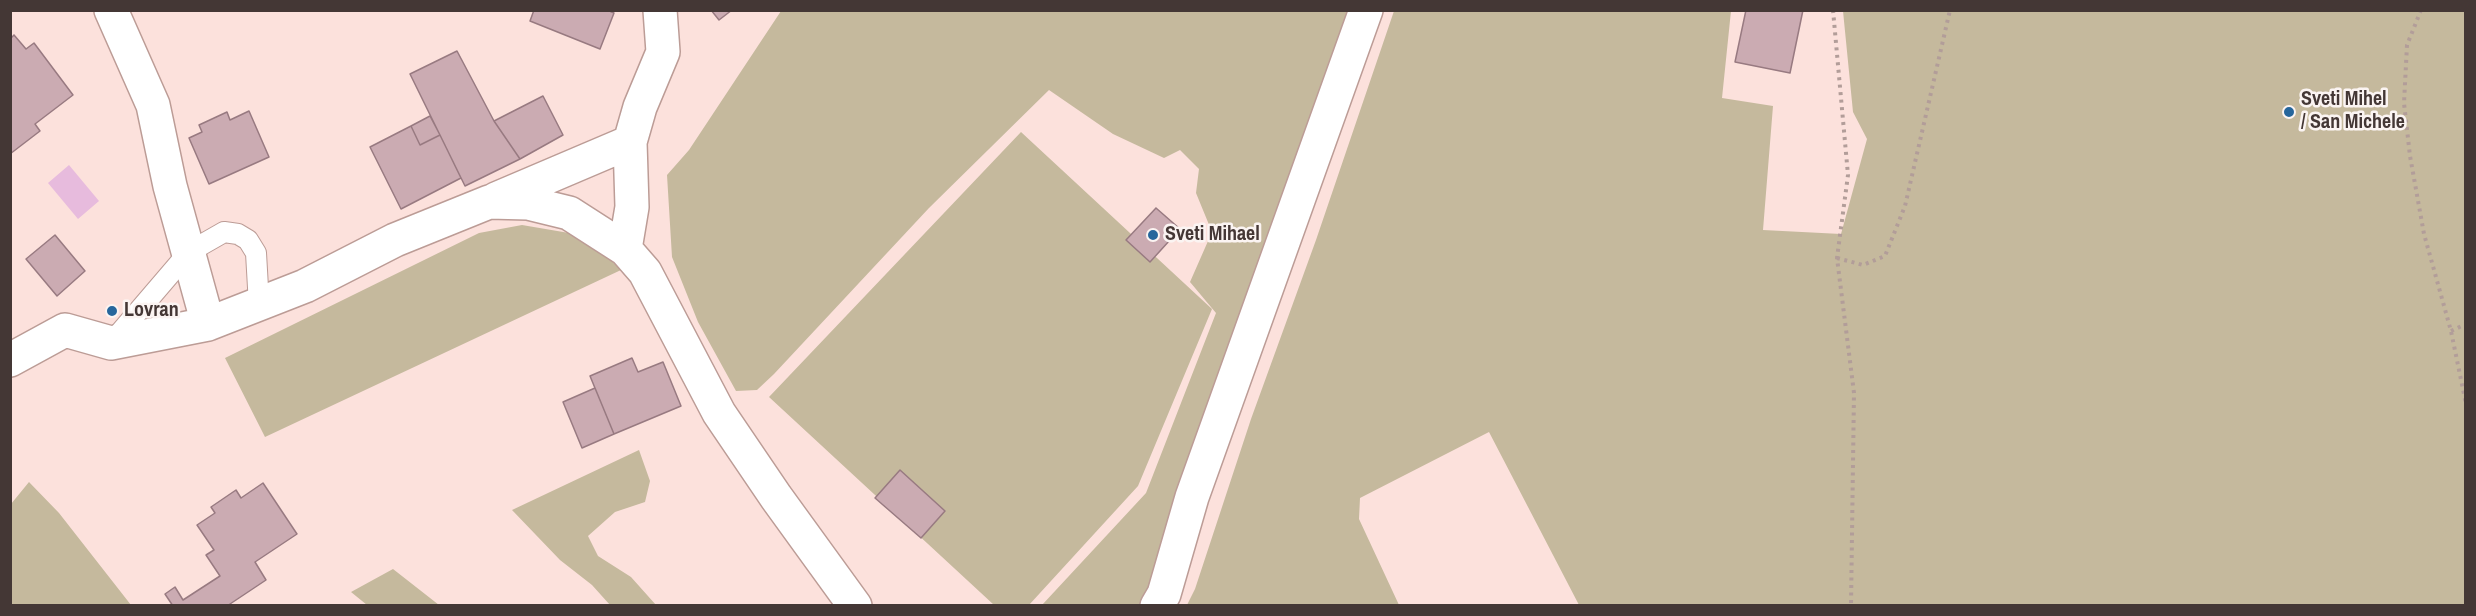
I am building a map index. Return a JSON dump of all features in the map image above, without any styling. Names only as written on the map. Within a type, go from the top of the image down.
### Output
[{"type":"street","points":[[111,10],[153,105],[170,186],[208,324]]},
{"type":"street","points":[[625,249],[632,207],[630,142],[640,107],[663,52],[660,10]]},
{"type":"street","points":[[1157,606],[1164,594],[1200,475],[1366,10]]},
{"type":"street","points":[[10,360],[65,330],[111,343],[208,324],[305,286],[395,240],[630,142]]},
{"type":"street","points":[[489,202],[528,203],[569,213],[625,249],[645,272],[719,413],[855,606]]},
{"type":"lane","points":[[111,343],[189,252],[224,232],[238,234],[248,240],[256,253],[259,305]]},
{"type":"path","points":[[1833,10],[1848,175],[1838,258],[1854,393],[1851,606]]},
{"type":"path","points":[[1838,258],[1863,266],[1885,256],[1905,206],[1950,10]]},
{"type":"path","points":[[2421,10],[2407,45],[2404,103],[2410,156],[2424,234],[2451,331],[2466,404]]},
{"type":"path","points":[[2451,331],[2466,324]]},
{"type":"shaded area","points":[[781,11],[1357,11],[1146,605],[1042,605],[1146,493],[1216,313],[1190,282],[1212,232],[1196,193],[1199,169],[1180,150],[1164,158],[1113,134],[1049,90],[929,208],[774,374],[757,390],[736,391],[698,322],[672,257],[667,175],[689,150]]},
{"type":"shaded area","points":[[1394,11],[1731,11],[1722,98],[1773,106],[1763,230],[1841,234],[1867,139],[1853,112],[1843,11],[2465,11],[2465,605],[1579,605],[1489,432],[1360,498],[1359,519],[1399,605],[1187,605],[1195,589],[1251,419],[1316,240]]},
{"type":"shaded area","points":[[1021,132],[1212,309],[1138,486],[1029,605],[994,605],[769,397]]},
{"type":"shaded area","points":[[69,165],[99,201],[78,219],[48,183]]},
{"type":"shaded area","points":[[522,225],[569,233],[598,248],[621,270],[265,437],[225,358],[479,233]]},
{"type":"shaded area","points":[[639,450],[650,481],[645,502],[615,512],[588,536],[598,556],[631,577],[656,605],[610,605],[592,585],[560,560],[512,510]]},
{"type":"shaded area","points":[[29,482],[59,513],[131,605],[11,605],[11,504]]},
{"type":"shaded area","points":[[393,569],[439,605],[367,605],[351,592]]},
{"type":"building","points":[[534,10],[607,10],[614,13],[600,49],[530,21]]},
{"type":"building","points":[[711,10],[732,10],[719,20]]},
{"type":"building","points":[[1746,10],[1803,10],[1790,73],[1735,62]]},
{"type":"building","points":[[14,35],[26,49],[34,43],[73,95],[35,124],[40,131],[10,154],[10,39]]},
{"type":"building","points":[[457,51],[494,121],[520,159],[465,186],[410,74]]},
{"type":"building","points":[[543,96],[563,135],[520,159],[494,121]]},
{"type":"building","points":[[249,111],[269,157],[209,184],[189,138],[202,132],[199,125],[227,112],[230,120]]},
{"type":"building","points":[[430,116],[440,135],[420,145],[411,126]]},
{"type":"building","points":[[411,126],[420,145],[440,135],[461,178],[401,209],[370,147]]},
{"type":"building","name":"Sveti Mihael","points":[[1156,208],[1180,229],[1150,262],[1126,240]]},
{"type":"building","points":[[55,235],[85,271],[57,296],[26,259]]},
{"type":"building","points":[[632,358],[638,372],[663,362],[681,406],[614,434],[590,376]]},
{"type":"building","points":[[595,388],[614,434],[582,448],[563,402]]},
{"type":"building","points":[[900,470],[945,511],[921,538],[875,498]]},
{"type":"building","points":[[263,483],[297,534],[255,562],[266,580],[227,606],[173,606],[165,594],[175,587],[183,600],[220,576],[206,555],[214,550],[197,525],[215,513],[211,507],[236,490],[241,498]]},
{"type":"place","name":"Sveti Mihel / San Michele","points":[[2289,112]]},
{"type":"place","name":"Sveti Mihael","points":[[1153,235]]},
{"type":"place","name":"Lovran","points":[[112,311]]}]
